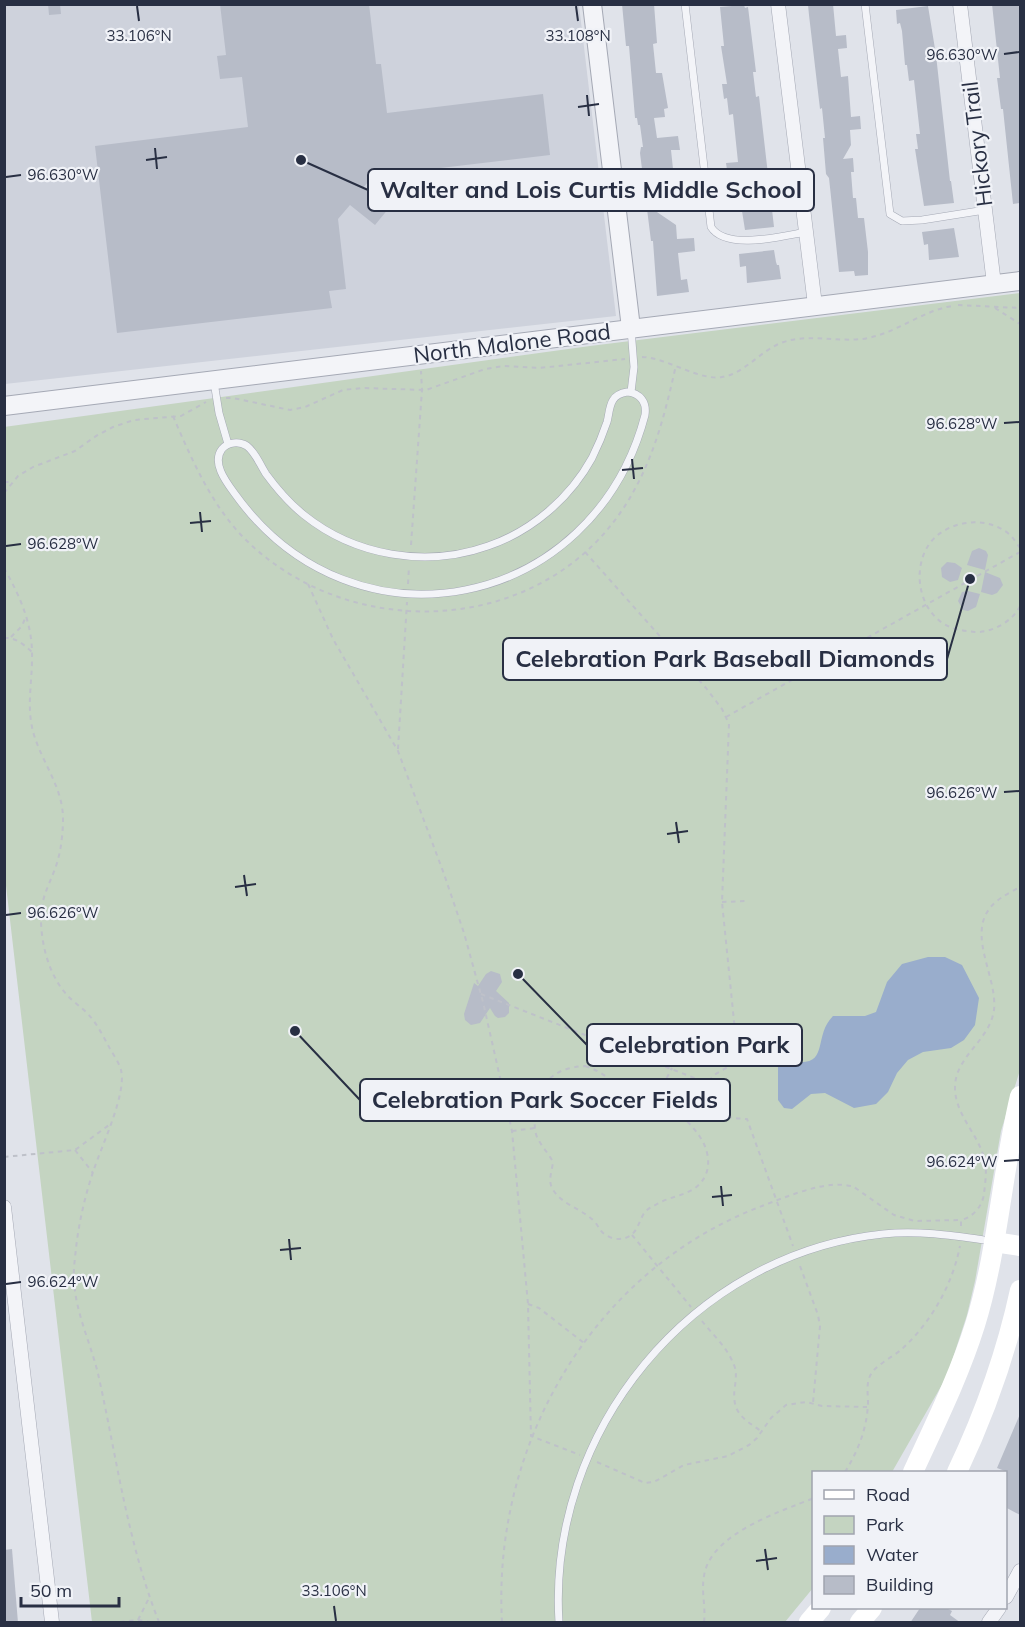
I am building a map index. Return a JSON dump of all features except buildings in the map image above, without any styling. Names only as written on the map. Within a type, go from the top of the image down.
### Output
[{"type":"main road","points":[[914,1471],[945,1404],[972,1334],[994,1242],[1020,1096]]},
{"type":"main road","points":[[994,1242],[1020,1246]]},
{"type":"main road","points":[[958,1471],[982,1420],[1011,1335],[1020,1290]]},
{"type":"main road","points":[[809,1623],[820,1609]]},
{"type":"main road","points":[[860,1623],[871,1609]]},
{"type":"street","points":[[592,4],[631,328]]},
{"type":"street","points":[[778,4],[815,305]]},
{"type":"street","name":"Hickory Trail","points":[[960,4],[994,284]]},
{"type":"street","name":"North Malone Road","points":[[4,406],[1020,281]]},
{"type":"street","points":[[4,1208],[52,1623]]},
{"type":"street","points":[[1007,1594],[1020,1571]]},
{"type":"street","points":[[989,1623],[998,1609]]},
{"type":"lane","points":[[685,4],[711,227],[722,237],[735,240],[754,240],[807,232]]},
{"type":"lane","points":[[865,4],[890,214],[902,221],[985,210]]},
{"type":"lane","points":[[631,328],[633,358],[631,392]]},
{"type":"lane","points":[[214,380],[228,444]]},
{"type":"lane","points":[[631,392],[638,394],[645,403],[646,409],[640,434],[615,489],[590,521],[561,548],[527,569],[490,584],[450,592],[407,594],[366,587],[326,572],[290,550],[258,523],[232,489],[218,459],[223,448],[228,444],[234,442],[246,445],[290,502],[312,521],[337,536],[374,551],[393,555],[422,557],[451,555],[506,539],[523,530],[554,506],[568,492],[590,460],[613,401],[621,393],[631,392]]},
{"type":"lane","points":[[559,1623],[558,1585],[564,1534],[574,1492],[586,1458],[609,1413],[628,1384],[655,1350],[695,1312],[735,1284],[758,1272],[797,1255],[831,1244],[881,1234],[899,1233],[962,1237],[994,1242]]},
{"type":"path","points":[[4,493],[18,476],[33,466],[75,451],[113,426],[134,420],[181,416],[202,403],[217,399],[233,398],[290,410],[305,407],[343,390],[362,388],[426,390],[485,369],[503,366],[539,368],[645,357],[707,376],[721,378],[736,373],[778,344],[794,339],[841,341],[865,339],[939,308],[957,306],[1020,308]]},
{"type":"path","points":[[992,307],[1020,324]]},
{"type":"path","points":[[172,416],[205,483],[228,519],[243,537],[264,556],[291,576],[319,591],[355,603],[385,610],[437,612],[470,608],[499,600],[554,576],[585,552],[616,518],[635,491],[661,428],[676,365]]},
{"type":"path","points":[[4,482],[13,482]]},
{"type":"path","points":[[726,717],[926,605],[1020,550],[1009,534],[989,524],[968,522],[947,528],[930,543],[921,562],[919,584],[926,605],[940,621],[959,631],[981,633],[1001,626],[1017,612],[1020,606]]},
{"type":"path","points":[[585,552],[706,688],[722,709],[729,724],[722,902],[738,1061],[714,1075],[708,1083],[705,1103],[719,1116],[747,1119],[797,1255],[820,1326],[813,1404]]},
{"type":"path","points":[[4,568],[23,603],[32,652],[29,713],[34,737],[59,794],[63,820],[57,862],[41,903],[44,949],[57,981],[98,1027],[122,1070],[121,1089],[83,1209],[76,1247],[74,1280],[97,1370],[123,1499],[149,1597],[159,1623]]},
{"type":"path","points":[[308,585],[333,639],[398,751],[444,874],[481,994],[512,1131],[528,1304],[531,1436],[645,1483],[654,1482],[692,1462],[728,1456],[749,1445],[771,1418],[786,1405],[806,1402],[822,1406],[867,1407]]},
{"type":"path","points":[[10,638],[22,626],[26,616]]},
{"type":"path","points":[[4,638],[20,641],[32,652]]},
{"type":"path","points":[[846,1471],[858,1452],[866,1425],[871,1373],[901,1351],[917,1334],[944,1295],[962,1237],[961,1220],[973,1215],[983,1198],[986,1163],[957,1104],[956,1074],[986,1032],[994,1010],[993,984],[984,957],[981,932],[987,913],[996,902],[1020,887]]},
{"type":"path","points":[[722,902],[747,901]]},
{"type":"path","points":[[481,994],[708,1083]]},
{"type":"path","points":[[585,1066],[598,1070],[629,1093],[654,1102],[689,1122],[700,1137],[709,1154],[706,1174],[696,1187],[686,1194],[663,1200],[650,1208],[642,1215],[639,1226],[632,1235],[621,1239],[610,1238],[600,1232],[595,1222],[559,1197],[552,1188],[550,1180],[553,1162],[537,1137],[535,1128],[542,1086],[551,1076],[569,1067],[585,1066]]},
{"type":"path","points":[[654,1102],[672,1068]]},
{"type":"path","points":[[4,1157],[75,1150],[111,1123]]},
{"type":"path","points":[[512,1131],[535,1128]]},
{"type":"path","points":[[75,1150],[93,1173]]},
{"type":"path","points":[[632,1235],[734,1364],[735,1407],[741,1417],[761,1431]]},
{"type":"path","points":[[528,1304],[538,1308],[584,1343]]},
{"type":"path","points":[[704,1623],[704,1576],[709,1558],[715,1551],[756,1522],[812,1498]]},
{"type":"path","points":[[138,1620],[149,1597]]},
{"type":"path","points":[[120,1623],[138,1620],[150,1623]]},
{"type":"shaded area","points":[[4,5],[579,5],[616,316],[5,384]]},
{"type":"green space","points":[[1020,293],[1020,1070],[1001,1131],[967,1315],[947,1376],[893,1471],[812,1471],[812,1589],[785,1622],[92,1622],[5,877],[4,427],[590,346]]},
{"type":"water","points":[[928,957],[945,957],[962,965],[979,998],[975,1025],[964,1040],[951,1048],[923,1052],[908,1060],[897,1073],[888,1092],[876,1104],[854,1108],[825,1093],[811,1094],[792,1109],[784,1108],[778,1100],[778,1065],[785,1060],[810,1061],[819,1050],[823,1034],[833,1016],[865,1016],[876,1012],[887,982],[902,964]]},
{"type":"place","name":"Walter and Lois Curtis Middle School","points":[[301,160]]},
{"type":"place","name":"Celebration Park Baseball Diamonds","points":[[970,579]]},
{"type":"place","name":"Celebration Park","points":[[518,974]]},
{"type":"place","name":"Celebration Park Soccer Fields","points":[[295,1031]]}]
